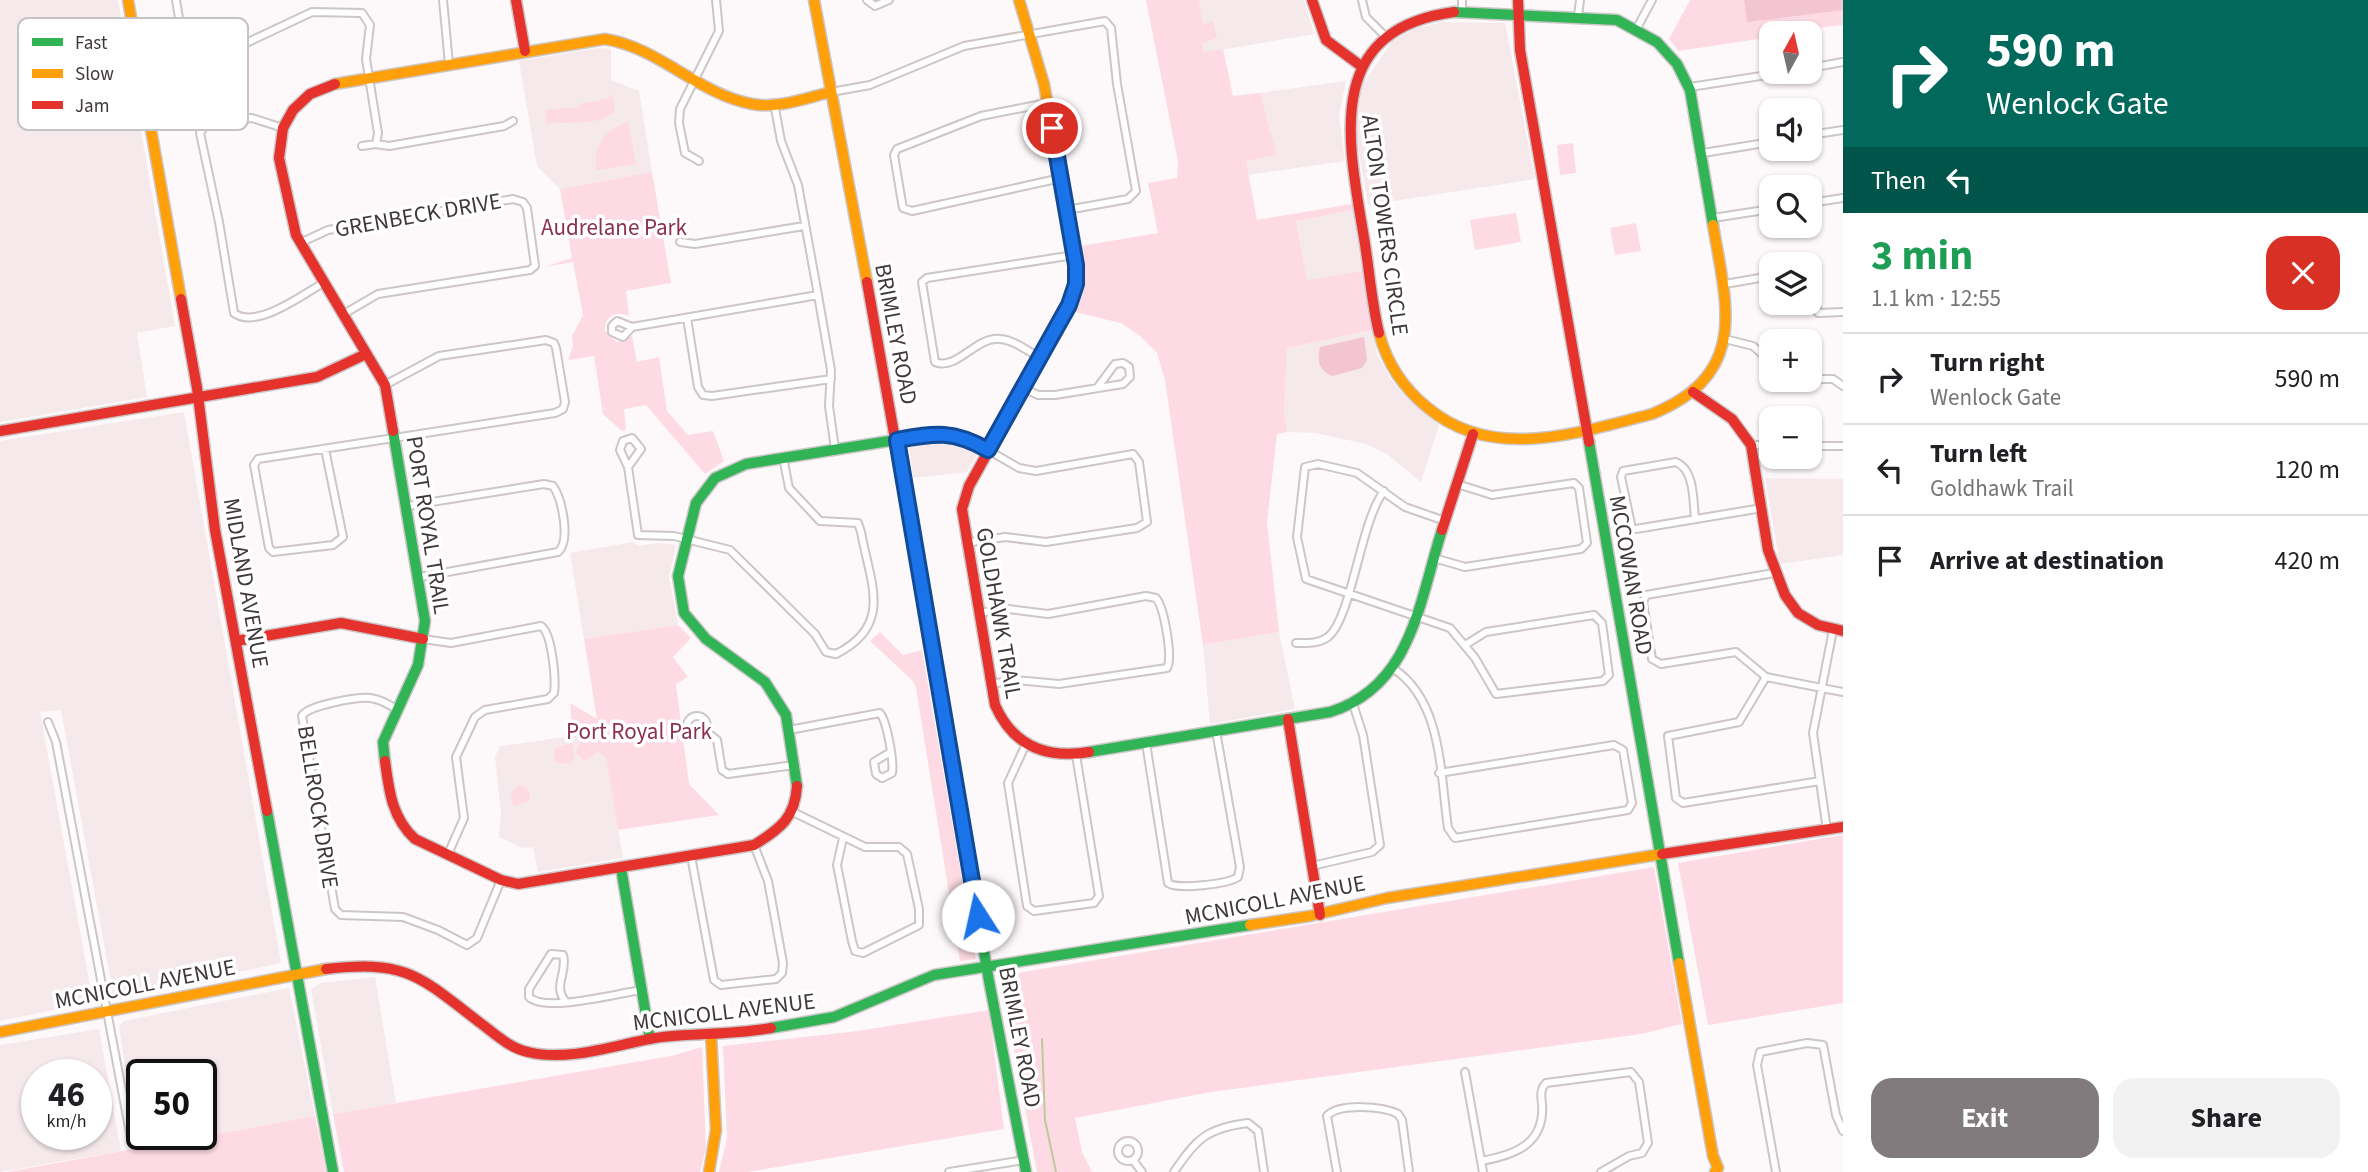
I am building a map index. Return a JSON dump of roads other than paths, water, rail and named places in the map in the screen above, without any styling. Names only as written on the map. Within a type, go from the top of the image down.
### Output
[{"type":"street","name":"MIDLAND AVENUE","points":[[128,0],[131,18]]},
{"type":"street","points":[[176,0],[179,18]]},
{"type":"street","points":[[443,0],[449,64]]},
{"type":"street","points":[[516,0],[525,51]]},
{"type":"street","points":[[699,161],[685,153],[679,123],[680,108],[719,31],[716,0]]},
{"type":"street","name":"BRIMLEY ROAD","points":[[814,0],[897,440],[986,967],[1026,1172]]},
{"type":"street","points":[[867,0],[875,6],[888,0]]},
{"type":"street","name":"GOLDHAWK TRAIL","points":[[1018,0],[1047,103],[1067,210],[1076,278],[1072,298],[988,450],[963,502],[966,543],[995,705],[1004,725],[1025,746]]},
{"type":"street","points":[[1312,0],[1326,40],[1361,66]]},
{"type":"street","points":[[1362,0],[1366,17],[1386,37]]},
{"type":"street","points":[[1462,0],[1462,12]]},
{"type":"street","name":"MCCOWAN ROAD","points":[[1518,0],[1520,50],[1588,427],[1658,855],[1713,1156],[1716,1160],[1714,1172]]},
{"type":"street","points":[[1578,16],[1580,0]]},
{"type":"street","points":[[1637,28],[1652,0]]},
{"type":"street","points":[[248,43],[312,12],[362,13],[370,25],[366,59],[378,133],[376,144]]},
{"type":"street","name":"ALTON TOWERS CIRCLE","points":[[1462,12],[1617,20],[1637,28],[1667,51],[1690,87],[1725,284],[1728,316],[1725,339],[1715,364],[1693,392],[1656,414],[1510,440],[1473,434],[1441,417],[1412,392],[1394,370],[1384,348],[1348,132],[1350,95],[1361,66],[1386,37],[1427,17],[1462,12]]},
{"type":"street","points":[[831,92],[870,85],[958,48],[1105,21],[1111,28],[1116,84],[1136,194],[1128,199],[1067,210]]},
{"type":"street","name":"PORT ROYAL TRAIL","points":[[793,812],[782,828],[754,845],[523,884],[501,880],[415,839],[400,824],[392,810],[382,749],[385,733],[412,680],[423,639],[425,613],[408,506],[385,386],[300,243],[293,226],[279,158],[284,128],[293,110],[310,94],[330,85],[585,41],[616,40],[636,46],[743,102],[774,103],[831,92]]},
{"type":"street","points":[[1822,66],[1843,62]]},
{"type":"street","points":[[1690,87],[1759,76]]},
{"type":"street","points":[[774,103],[781,141],[798,185],[818,295],[831,379],[829,406],[835,449]]},
{"type":"street","points":[[1047,103],[981,116],[897,149],[894,155],[902,203],[903,208],[912,211],[1061,178]]},
{"type":"street","points":[[248,119],[284,128]]},
{"type":"street","points":[[362,146],[389,146],[513,121]]},
{"type":"street","name":"MIDLAND AVENUE","points":[[151,130],[198,397],[215,530],[332,1172]]},
{"type":"street","points":[[202,130],[200,133],[219,222],[234,313],[246,316],[279,310],[323,283]]},
{"type":"street","points":[[1822,133],[1843,130]]},
{"type":"street","points":[[1703,153],[1759,144]]},
{"type":"street","points":[[1822,201],[1843,198]]},
{"type":"street","name":"GRENBECK DRIVE","points":[[300,243],[328,229],[513,199],[523,202],[527,208],[535,257],[535,265],[530,270],[378,294],[342,315]]},
{"type":"street","points":[[1713,218],[1759,211]]},
{"type":"street","points":[[680,242],[695,244],[804,226]]},
{"type":"street","points":[[1040,358],[997,338],[983,342],[947,363],[935,362],[922,282],[927,278],[1074,255]]},
{"type":"street","points":[[1725,284],[1759,278]]},
{"type":"street","points":[[632,327],[818,295]]},
{"type":"street","points":[[1822,313],[1843,312]]},
{"type":"street","points":[[687,318],[698,387],[703,395],[712,396],[831,379]]},
{"type":"street","points":[[1725,339],[1753,346],[1759,351]]},
{"type":"street","points":[[326,449],[342,537],[333,545],[273,552],[270,548],[256,461],[395,435],[563,410],[565,402],[556,348],[554,343],[541,340],[439,356],[385,386]]},
{"type":"street","points":[[0,431],[323,376],[366,354]]},
{"type":"street","points":[[1023,388],[1045,396],[1097,388],[1125,383],[1130,374],[1129,367],[1123,363],[1115,364],[1097,388]]},
{"type":"street","points":[[1822,379],[1833,379],[1843,386]]},
{"type":"street","points":[[1693,392],[1734,420],[1751,445],[1773,573],[1778,588],[1795,611],[1812,623],[1838,631],[1822,688],[1814,733],[1828,830]]},
{"type":"street","points":[[843,838],[837,865],[852,941],[855,951],[863,953],[915,928],[920,921],[910,859],[904,849],[865,847],[793,812],[797,782],[786,715],[765,682],[706,639],[684,613],[678,576],[696,503],[715,478],[746,464],[944,433],[964,437],[1019,468],[1036,471],[1133,454],[1139,462],[1147,522],[1137,528],[1046,542],[1005,537],[966,543]]},
{"type":"street","points":[[1076,755],[1098,901],[1034,911],[1027,906],[1008,783],[1010,772],[1025,746],[1049,755],[1076,755],[1330,712],[1353,704],[1380,685],[1394,669],[1415,616],[1473,434]]},
{"type":"street","points":[[628,467],[641,449],[632,438],[620,444],[628,467],[638,535],[661,534],[730,550],[815,635],[825,652],[836,654],[872,624],[875,608],[862,532],[858,523],[820,521],[789,488],[783,457]]},
{"type":"street","points":[[1751,445],[1759,445]]},
{"type":"street","points":[[1822,446],[1843,446]]},
{"type":"street","points":[[1695,519],[1689,472],[1683,466],[1676,462],[1623,471],[1621,477],[1632,529],[1695,519],[1762,508]]},
{"type":"street","points":[[1445,521],[1405,508],[1364,476],[1339,467],[1310,463],[1305,467],[1297,537],[1302,572],[1310,581],[1450,628],[1465,645],[1491,690],[1499,695],[1603,681],[1609,675],[1602,623],[1594,615],[1486,632],[1465,645]]},
{"type":"street","points":[[1434,558],[1469,566],[1586,546],[1579,488],[1574,483],[1492,495],[1457,484]]},
{"type":"street","points":[[408,506],[544,484],[554,486],[559,501],[565,540],[564,547],[558,552],[420,577]]},
{"type":"street","points":[[1296,643],[1317,642],[1332,633],[1348,594],[1378,499],[1384,491]]},
{"type":"street","points":[[1773,573],[1648,594],[1643,602],[1652,659],[1656,664],[1735,652],[1766,677],[1843,692]]},
{"type":"street","points":[[978,613],[1008,609],[1048,614],[1146,596],[1156,598],[1161,606],[1170,659],[1167,668],[1059,684],[1015,680],[991,684]]},
{"type":"street","points":[[236,641],[341,622],[451,643],[541,626],[548,632],[554,693],[548,699],[485,710],[475,717],[456,757],[464,818],[448,854]]},
{"type":"street","points":[[1394,669],[1416,687],[1430,716],[1439,773],[1448,828],[1459,839],[1628,810],[1632,803],[1623,750],[1614,745],[1439,773]]},
{"type":"street","points":[[1766,677],[1744,716],[1737,723],[1668,736],[1676,798],[1684,803],[1820,781]]},
{"type":"street","name":"BELLROCK DRIVE","points":[[396,709],[378,699],[365,698],[311,707],[302,716],[335,909],[341,915],[367,913],[403,917],[438,930],[467,945],[477,938],[501,880]]},
{"type":"street","points":[[1312,866],[1371,852],[1380,845],[1363,735],[1353,704]]},
{"type":"street","points":[[789,730],[880,713],[886,723],[889,753]]},
{"type":"street","points":[[1287,719],[1320,915]]},
{"type":"street","points":[[48,722],[56,742],[126,1114]]},
{"type":"street","points":[[706,731],[717,740],[722,770],[728,774],[794,765]]},
{"type":"street","points":[[1146,743],[1168,883],[1179,888],[1230,881],[1238,877],[1240,867],[1216,731]]},
{"type":"street","name":"MCNICOLL AVENUE","points":[[0,1032],[296,972],[358,965],[398,968],[426,981],[505,1042],[528,1052],[564,1055],[650,1039],[748,1032],[834,1017],[924,978],[1320,915],[1387,898],[1843,827]]},
{"type":"street","points":[[691,856],[714,980],[721,985],[776,979],[782,973],[783,963],[768,881],[754,845]]},
{"type":"street","points":[[621,868],[650,1039]]},
{"type":"street","points":[[566,1002],[560,995],[559,984],[565,960],[563,955],[551,954],[529,989],[529,997],[538,1004],[566,1002],[642,990]]},
{"type":"street","points":[[709,1172],[716,1129],[711,1034]]},
{"type":"street","points":[[1776,1172],[1757,1065],[1760,1052],[1807,1043],[1823,1045],[1836,1115],[1843,1131]]},
{"type":"street","points":[[1465,1072],[1483,1172]]},
{"type":"street","points":[[1481,1161],[1514,1153],[1535,1136],[1542,1124],[1541,1095],[1546,1083],[1631,1072],[1639,1082],[1648,1143],[1642,1153],[1629,1156],[1601,1172]]},
{"type":"street","points":[[1336,1172],[1327,1116],[1337,1110],[1362,1109],[1390,1110],[1398,1114],[1402,1120],[1409,1172]]},
{"type":"street","points":[[1174,1172],[1192,1144],[1204,1135],[1248,1123],[1258,1131],[1264,1172]]},
{"type":"street","points":[[949,1172],[1024,1160]]},
{"type":"street","points":[[1133,1160],[1142,1172]]},
{"type":"waterway","points":[[1042,1039],[1045,1120],[1056,1172]]},
{"type":"park label","name":"Audrelane Park","points":[[614,227]]},
{"type":"park label","name":"Port Royal Park","points":[[639,731]]}]
